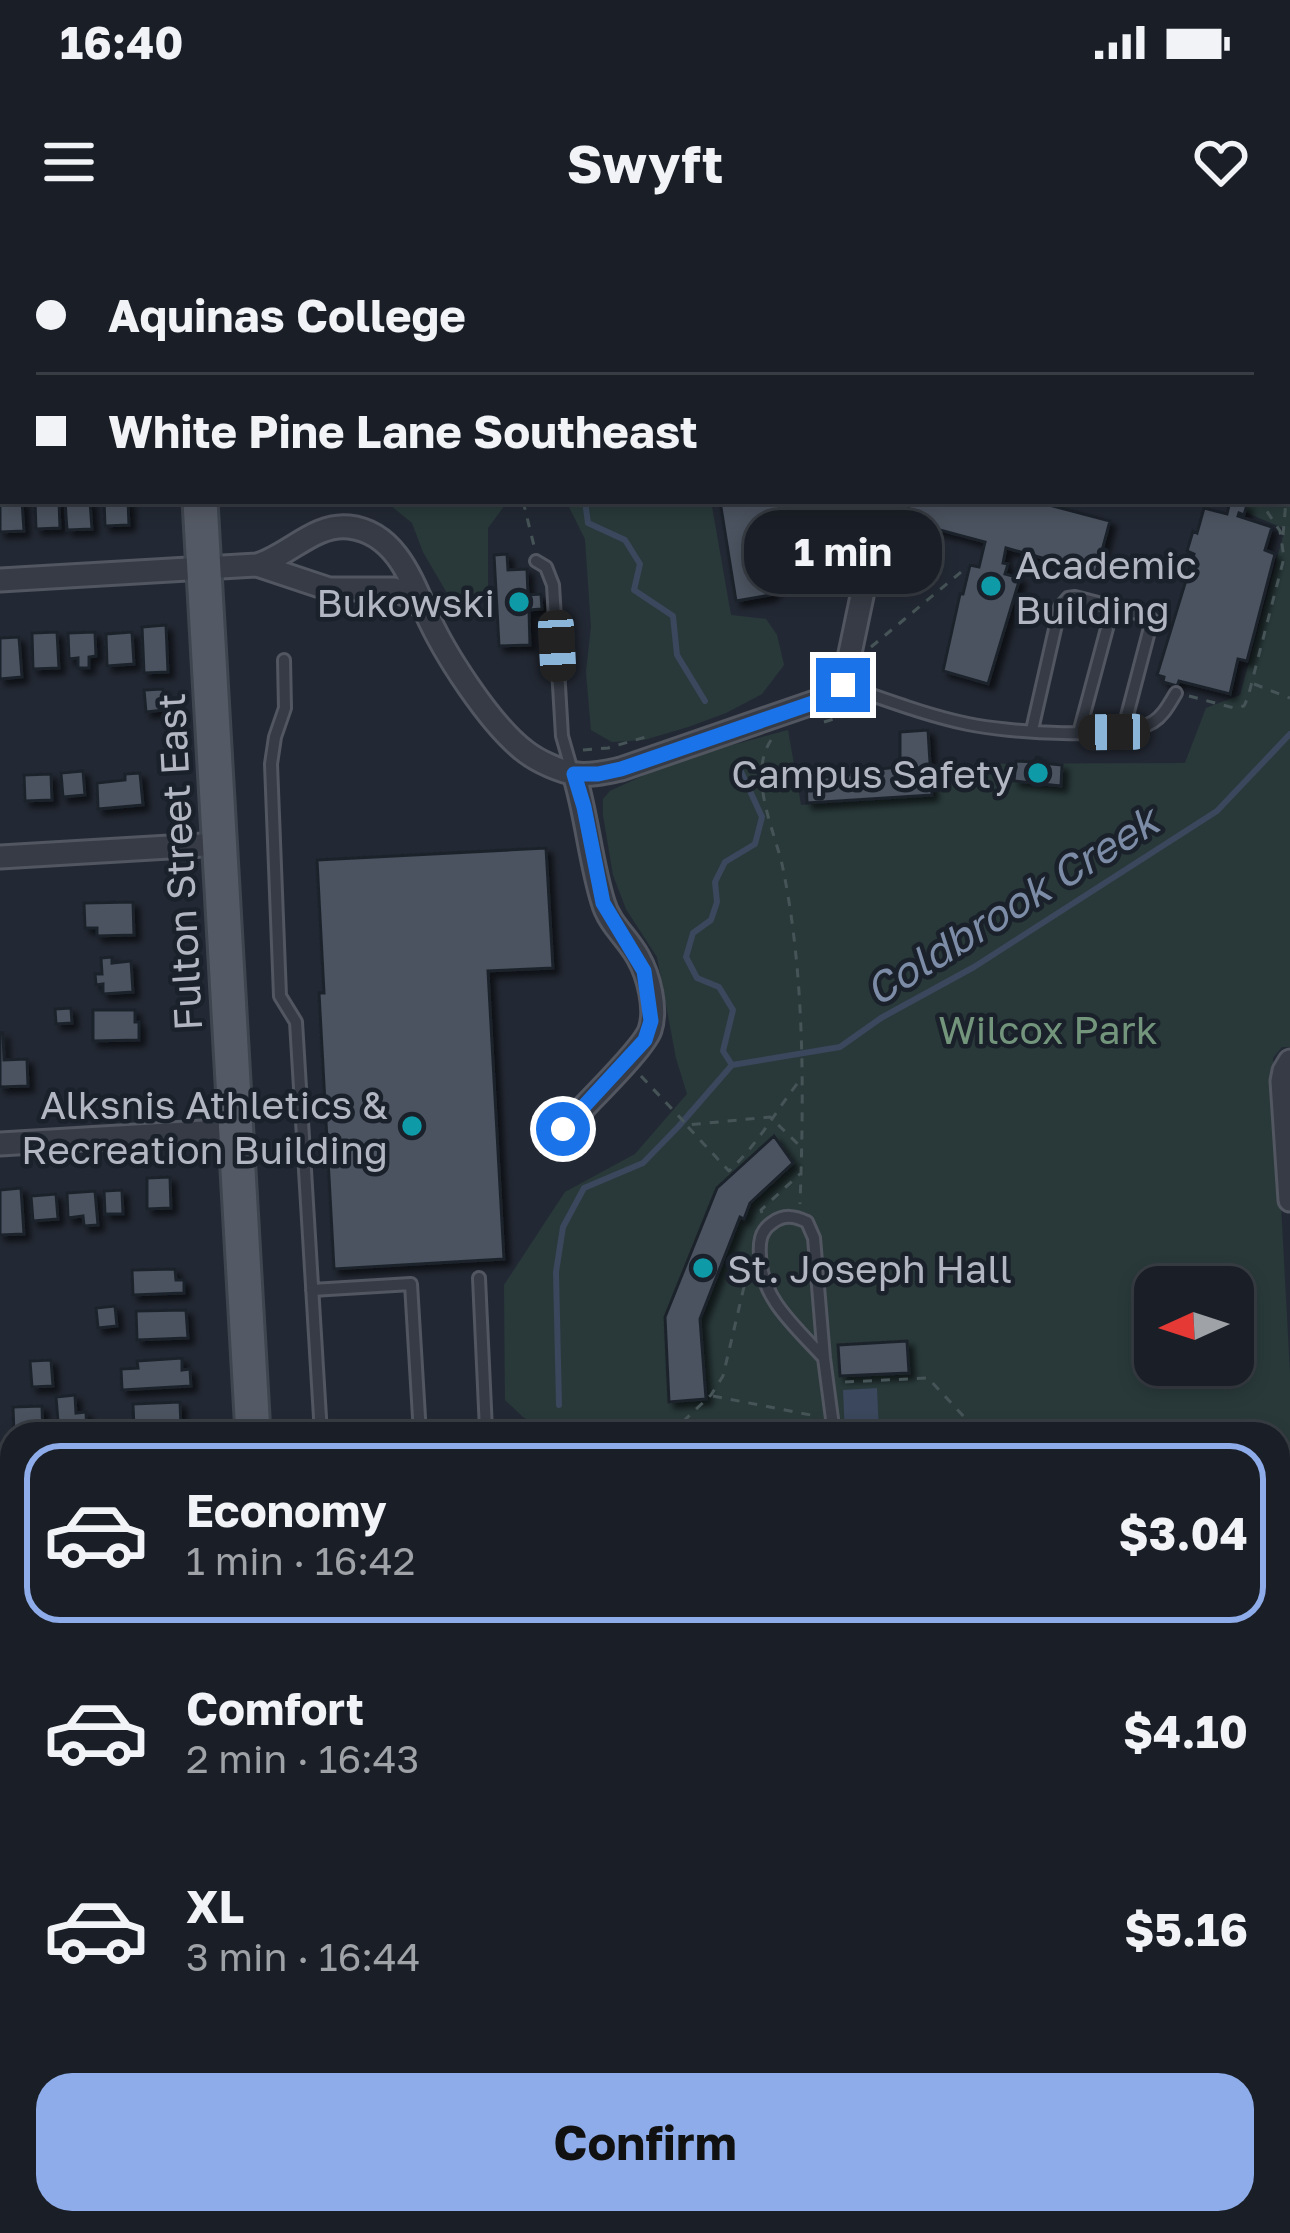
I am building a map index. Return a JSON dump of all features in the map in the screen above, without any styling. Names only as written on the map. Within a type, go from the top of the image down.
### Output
[{"type":"main road","name":"Fulton Street East","points":[[200,504],[252,1422]]},
{"type":"street","points":[[257,565],[339,526],[376,537],[412,577],[458,669],[496,722],[527,753],[574,774],[598,774],[830,697],[843,685],[881,504]]},
{"type":"street","points":[[0,580],[257,565],[329,589],[394,590],[424,609]]},
{"type":"street","points":[[563,1129],[651,1028],[648,984],[637,954],[603,903],[574,774]]},
{"type":"street","points":[[0,857],[220,844]]},
{"type":"street","points":[[1289,1061],[1282,1081],[1290,1200]]},
{"type":"street","points":[[0,1144],[237,1130]]},
{"type":"lane","points":[[536,561],[546,567],[553,585],[563,743],[574,774]]},
{"type":"lane","points":[[1032,730],[1062,603],[1075,597],[1148,616],[1153,623],[1123,731]]},
{"type":"lane","points":[[1078,733],[1113,606]]},
{"type":"lane","points":[[284,659],[285,709],[272,758],[280,996],[296,1022],[320,1422]]},
{"type":"lane","points":[[843,685],[977,726],[1078,733],[1123,731],[1154,721],[1176,693]]},
{"type":"lane","points":[[824,1358],[767,1291],[760,1265],[760,1238],[770,1224],[788,1216],[810,1226],[814,1238],[832,1422]]},
{"type":"lane","points":[[479,1278],[484,1422]]},
{"type":"lane","points":[[312,1290],[411,1284],[419,1422]]},
{"type":"path","points":[[524,504],[536,561]]},
{"type":"path","points":[[1176,693],[1234,708],[1244,706],[1284,558],[1280,531],[1262,504]]},
{"type":"path","points":[[1282,543],[1286,504]]},
{"type":"path","points":[[864,653],[966,568]]},
{"type":"path","points":[[1252,683],[1290,698]]},
{"type":"path","points":[[823,722],[891,702]]},
{"type":"path","points":[[563,743],[598,750],[650,736]]},
{"type":"path","points":[[774,736],[761,765],[793,941],[801,1078],[800,1218]]},
{"type":"path","points":[[626,1061],[729,1171],[757,1145],[770,1118],[801,1078]]},
{"type":"path","points":[[687,1125],[770,1118],[802,1148]]},
{"type":"path","points":[[770,1224],[760,1210],[801,1173]]},
{"type":"path","points":[[683,1422],[723,1376],[752,1253],[760,1238]]},
{"type":"path","points":[[827,1383],[928,1378],[969,1422]]},
{"type":"path","points":[[711,1395],[832,1419]]},
{"type":"green space","points":[[389,504],[506,504],[488,528],[488,590],[476,606],[447,593],[412,523]]},
{"type":"green space","points":[[568,504],[712,504],[731,615],[766,619],[777,635],[784,665],[762,694],[688,727],[644,740],[612,742],[591,730],[585,539]]},
{"type":"green space","name":"Wilcox Park","points":[[1226,504],[1290,504],[1290,1047],[1282,1047],[1273,1058],[1290,1422],[530,1422],[505,1400],[504,1285],[565,1192],[635,1154],[687,1094],[657,957],[626,909],[613,875],[603,815],[603,799],[610,791],[677,760],[788,730],[801,805],[935,796],[933,764],[1185,763],[1206,708],[1240,695],[1285,529]]},
{"type":"water","points":[[877,1388],[878,1422],[844,1422],[843,1390]]},
{"type":"building","points":[[0,504],[22,504],[24,531],[0,532]]},
{"type":"building","points":[[35,504],[59,504],[60,528],[36,529]]},
{"type":"building","points":[[65,504],[90,504],[92,529],[67,530]]},
{"type":"building","points":[[104,504],[128,504],[129,525],[105,526]]},
{"type":"building","points":[[720,504],[779,504],[793,520],[802,555],[770,595],[736,601]]},
{"type":"building","name":"Academic Building","points":[[909,504],[1045,504],[1110,521],[1096,573],[1006,548],[1005,574],[1020,578],[988,684],[943,671],[960,594],[970,565],[979,567],[985,542],[906,521]]},
{"type":"building","points":[[1229,504],[1247,505],[1244,515],[1238,516],[1272,527],[1265,550],[1275,554],[1247,661],[1238,659],[1230,694],[1179,681],[1177,686],[1157,675],[1194,554],[1187,551],[1193,531],[1197,533],[1204,508],[1227,514]]},
{"type":"building","name":"Bukowski","points":[[507,554],[508,570],[527,569],[528,595],[541,594],[542,609],[529,610],[530,645],[499,646],[494,555]]},
{"type":"building","points":[[166,625],[168,672],[144,673],[142,627]]},
{"type":"building","points":[[57,632],[59,668],[33,669],[32,633]]},
{"type":"building","points":[[95,632],[96,656],[89,657],[89,668],[78,668],[78,658],[69,659],[68,633]]},
{"type":"building","points":[[132,632],[134,664],[107,666],[106,634]]},
{"type":"building","points":[[19,637],[22,677],[0,679],[0,638]]},
{"type":"building","points":[[163,689],[164,710],[146,712],[144,690]]},
{"type":"building","points":[[928,730],[932,795],[807,803],[806,779],[900,767],[900,732]]},
{"type":"building","name":"Campus Safety","points":[[1036,757],[1042,763],[1062,765],[1061,786],[1014,781],[1016,761],[1035,762]]},
{"type":"building","points":[[83,771],[85,795],[63,797],[61,773]]},
{"type":"building","points":[[140,773],[143,805],[98,809],[97,783]]},
{"type":"building","points":[[51,774],[52,800],[25,801],[24,775]]},
{"type":"building","name":"Alksnis Athletics & Recreation Building","points":[[546,848],[553,968],[488,971],[504,1259],[334,1269],[317,860]]},
{"type":"building","points":[[133,902],[134,935],[97,936],[97,928],[85,928],[84,903]]},
{"type":"building","points":[[112,957],[112,963],[131,961],[133,992],[103,994],[103,984],[96,985],[95,974],[102,974],[101,958]]},
{"type":"building","points":[[71,1008],[72,1023],[56,1024],[55,1009]]},
{"type":"building","points":[[93,1010],[135,1010],[139,1040],[93,1041]]},
{"type":"building","points":[[0,1033],[4,1060],[27,1059],[28,1086],[0,1087]]},
{"type":"building","name":"St. Joseph Hall","points":[[774,1136],[793,1163],[750,1203],[744,1219],[740,1217],[700,1319],[706,1399],[669,1402],[665,1317],[717,1188]]},
{"type":"building","points":[[170,1177],[171,1208],[147,1209],[147,1178]]},
{"type":"building","points":[[21,1188],[24,1234],[0,1235],[0,1190]]},
{"type":"building","points":[[122,1190],[123,1214],[105,1214],[104,1191]]},
{"type":"building","points":[[95,1191],[98,1225],[84,1226],[83,1216],[68,1218],[67,1193]]},
{"type":"building","points":[[56,1194],[58,1219],[33,1221],[31,1196]]},
{"type":"building","points":[[175,1269],[176,1280],[184,1280],[184,1293],[133,1295],[132,1270]]},
{"type":"building","points":[[115,1306],[117,1326],[98,1328],[96,1308]]},
{"type":"building","points":[[186,1310],[188,1338],[137,1340],[136,1311]]},
{"type":"building","points":[[907,1341],[909,1373],[840,1376],[838,1345]]},
{"type":"building","points":[[182,1358],[182,1370],[190,1369],[191,1386],[122,1390],[121,1369],[138,1368],[137,1361]]},
{"type":"building","points":[[51,1360],[53,1386],[32,1387],[30,1361]]},
{"type":"building","points":[[75,1395],[76,1413],[86,1412],[86,1422],[58,1422],[56,1397]]},
{"type":"building","points":[[180,1402],[181,1422],[134,1422],[133,1404]]},
{"type":"building","points":[[42,1406],[43,1422],[14,1422],[13,1407]]},
{"type":"waterway","points":[[585,504],[588,523],[625,540],[640,564],[634,590],[673,616],[677,655],[705,701]]},
{"type":"waterway","name":"Coldbrook Creek","points":[[732,1065],[840,1047],[1217,811],[1290,734]]},
{"type":"waterway","points":[[559,1405],[556,1272],[563,1227],[584,1188],[643,1163],[732,1065],[723,1051],[733,1010],[719,987],[697,978],[686,957],[693,933],[711,920],[717,902],[715,882],[725,862],[755,844],[762,817],[738,765]]},
{"type":"place","name":"Academic Building","points":[[991,586]]},
{"type":"place","name":"Bukowski","points":[[519,602]]},
{"type":"place","name":"Campus Safety","points":[[1038,773]]},
{"type":"place","name":"Alksnis Athletics & Recreation Building","points":[[412,1126]]},
{"type":"place","name":"St. Joseph Hall","points":[[703,1268]]},
{"type":"route","points":[[563,1129],[651,1028],[644,971],[603,903],[574,774],[621,769],[830,697],[843,685]]}]
